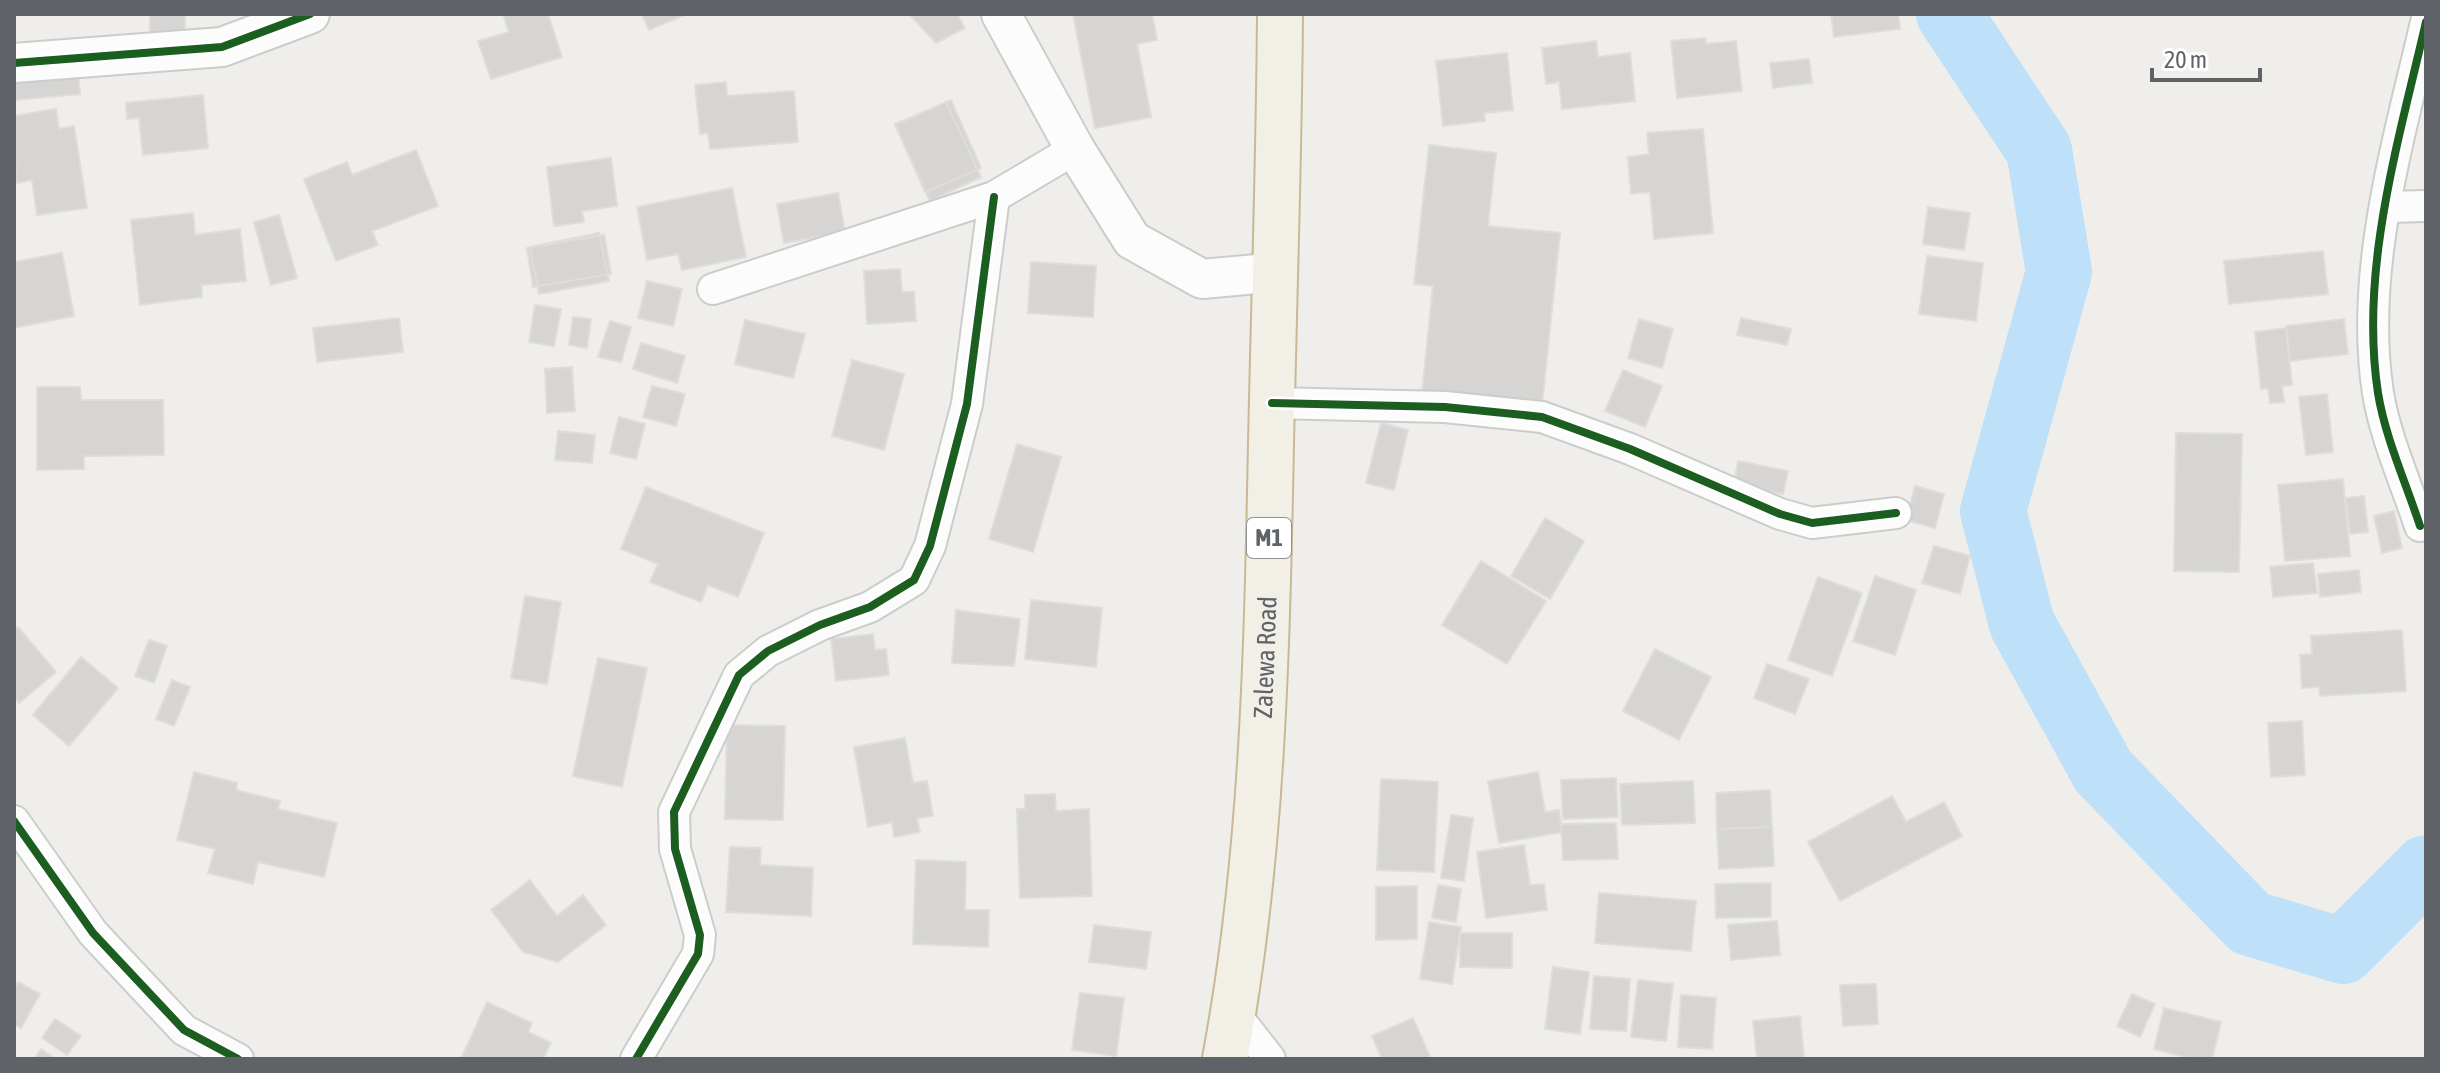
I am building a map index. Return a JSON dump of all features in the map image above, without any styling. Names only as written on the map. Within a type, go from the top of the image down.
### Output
[{"type":"highway","name":"Zalewa Road","points":[[1225,1059],[1234,1013],[1255,839],[1267,658],[1278,272],[1280,14]]},
{"type":"street","points":[[14,63],[222,47],[310,14]]},
{"type":"street","points":[[1001,14],[1075,149],[1132,240],[1202,279],[1278,272]]},
{"type":"street","points":[[1280,14],[1291,14]]},
{"type":"street","points":[[2420,526],[2378,396],[2372,330],[2386,207],[2426,22]]},
{"type":"street","points":[[713,289],[994,197],[1075,149]]},
{"type":"street","points":[[636,1059],[698,954],[700,935],[675,849],[674,812],[726,697],[739,675],[768,651],[820,625],[870,607],[914,580],[930,546],[967,404],[994,197]]},
{"type":"street","points":[[2386,207],[2426,206]]},
{"type":"street","points":[[1272,403],[1445,407],[1542,417],[1630,449],[1780,514],[1801,520],[1836,521],[1896,513]]},
{"type":"street","points":[[14,821],[93,933],[174,1020],[184,1030],[238,1059]]},
{"type":"street","points":[[1234,1013],[1270,1059]]},
{"type":"building","points":[[150,14],[185,14],[185,37],[150,37]]},
{"type":"building","points":[[503,14],[548,14],[562,57],[491,79],[478,41],[509,32]]},
{"type":"building","points":[[642,14],[687,14],[649,30]]},
{"type":"building","points":[[909,14],[957,14],[965,28],[936,43]]},
{"type":"building","points":[[1073,14],[1152,14],[1157,40],[1137,44],[1151,117],[1095,128]]},
{"type":"building","points":[[1831,14],[1898,14],[1900,29],[1834,37]]},
{"type":"building","points":[[1705,38],[1706,44],[1736,41],[1742,91],[1677,98],[1671,41]]},
{"type":"building","points":[[1596,41],[1598,57],[1630,53],[1635,101],[1562,109],[1559,82],[1546,84],[1542,48]]},
{"type":"building","points":[[1507,53],[1513,110],[1484,113],[1485,121],[1443,126],[1436,61]]},
{"type":"building","points":[[1809,59],[1812,83],[1773,88],[1770,63]]},
{"type":"building","points":[[77,62],[80,94],[14,100],[14,69]]},
{"type":"building","points":[[726,82],[727,96],[794,91],[798,142],[710,149],[708,133],[700,134],[695,85]]},
{"type":"building","points":[[203,95],[208,148],[143,155],[139,118],[127,119],[126,103]]},
{"type":"building","points":[[951,100],[981,168],[925,192],[895,124]]},
{"type":"building","points":[[946,102],[981,177],[930,201],[895,125]]},
{"type":"building","points":[[56,109],[59,129],[74,126],[87,208],[37,215],[32,180],[16,183],[14,116]]},
{"type":"building","points":[[1703,129],[1713,233],[1654,239],[1650,192],[1631,194],[1628,157],[1649,154],[1647,133]]},
{"type":"building","points":[[1429,145],[1496,153],[1488,226],[1560,233],[1542,405],[1422,393],[1433,286],[1414,284]]},
{"type":"building","points":[[416,150],[438,206],[372,231],[378,245],[336,261],[304,179],[347,162],[352,175]]},
{"type":"building","points":[[611,158],[617,206],[582,211],[584,222],[554,226],[547,167]]},
{"type":"building","points":[[732,188],[746,257],[682,270],[678,254],[647,260],[637,207]]},
{"type":"building","points":[[838,193],[845,232],[784,243],[777,204]]},
{"type":"building","points":[[1928,207],[1970,213],[1964,250],[1923,244]]},
{"type":"building","points":[[193,213],[195,235],[240,229],[246,281],[201,285],[202,297],[140,305],[131,220]]},
{"type":"building","points":[[279,215],[297,278],[271,285],[254,222]]},
{"type":"building","points":[[599,233],[609,281],[539,294],[530,247]]},
{"type":"building","points":[[604,235],[611,274],[533,287],[527,248]]},
{"type":"building","points":[[2323,251],[2328,294],[2229,304],[2224,261]]},
{"type":"building","points":[[62,253],[74,316],[14,328],[14,262]]},
{"type":"building","points":[[1927,256],[1983,263],[1976,321],[1919,314]]},
{"type":"building","points":[[1031,262],[1096,266],[1093,317],[1028,313]]},
{"type":"building","points":[[900,269],[902,292],[914,292],[916,321],[867,324],[864,271]]},
{"type":"building","points":[[647,281],[682,289],[673,326],[638,318]]},
{"type":"building","points":[[535,305],[561,309],[554,346],[529,342]]},
{"type":"building","points":[[573,317],[591,319],[587,348],[569,345]]},
{"type":"building","points":[[399,318],[403,352],[317,362],[313,328]]},
{"type":"building","points":[[1741,318],[1791,329],[1787,345],[1737,335]]},
{"type":"building","points":[[1639,319],[1673,329],[1662,368],[1628,358]]},
{"type":"building","points":[[2344,319],[2348,354],[2290,361],[2286,326]]},
{"type":"building","points":[[745,320],[805,334],[793,378],[735,364]]},
{"type":"building","points":[[610,321],[631,327],[621,362],[598,357]]},
{"type":"building","points":[[2286,328],[2292,385],[2282,386],[2284,402],[2270,403],[2268,388],[2261,389],[2255,332]]},
{"type":"building","points":[[641,343],[685,356],[677,383],[633,369]]},
{"type":"building","points":[[852,360],[904,374],[884,450],[832,436]]},
{"type":"building","points":[[572,367],[575,411],[547,413],[545,369]]},
{"type":"building","points":[[1623,370],[1662,386],[1645,427],[1605,411]]},
{"type":"building","points":[[652,386],[685,394],[676,426],[643,417]]},
{"type":"building","points":[[37,387],[80,387],[81,400],[163,400],[164,455],[84,456],[84,469],[37,470]]},
{"type":"building","points":[[2327,394],[2333,452],[2306,455],[2299,397]]},
{"type":"building","points":[[619,417],[645,424],[636,459],[610,453]]},
{"type":"building","points":[[1381,423],[1408,430],[1394,490],[1366,483]]},
{"type":"building","points":[[558,431],[595,435],[592,463],[555,460]]},
{"type":"building","points":[[2176,433],[2242,434],[2239,572],[2174,571]]},
{"type":"building","points":[[1017,444],[1061,457],[1033,552],[989,539]]},
{"type":"building","points":[[1738,461],[1788,471],[1783,494],[1734,484]]},
{"type":"building","points":[[2343,479],[2350,556],[2285,561],[2278,485]]},
{"type":"building","points":[[1915,486],[1944,494],[1935,528],[1906,520]]},
{"type":"building","points":[[646,487],[764,533],[738,597],[708,585],[701,602],[650,582],[658,564],[621,549]]},
{"type":"building","points":[[2364,496],[2368,532],[2350,534],[2346,498]]},
{"type":"building","points":[[2394,511],[2402,548],[2382,553],[2374,516]]},
{"type":"building","points":[[1545,518],[1584,541],[1550,599],[1511,576]]},
{"type":"building","points":[[1934,546],[1970,556],[1960,594],[1922,583]]},
{"type":"building","points":[[1481,561],[1546,601],[1507,664],[1442,625]]},
{"type":"building","points":[[2313,563],[2317,593],[2273,597],[2270,567]]},
{"type":"building","points":[[2359,570],[2361,592],[2320,597],[2318,574]]},
{"type":"building","points":[[1875,576],[1916,590],[1895,655],[1853,641]]},
{"type":"building","points":[[1818,577],[1862,593],[1832,676],[1788,660]]},
{"type":"building","points":[[525,596],[561,602],[547,684],[511,678]]},
{"type":"building","points":[[1031,600],[1102,608],[1096,667],[1025,659]]},
{"type":"building","points":[[956,610],[1020,619],[1014,666],[952,663]]},
{"type":"building","points":[[18,627],[56,672],[19,703],[14,697],[14,630]]},
{"type":"building","points":[[2402,630],[2406,691],[2320,696],[2319,687],[2302,688],[2300,655],[2312,654],[2311,636]]},
{"type":"building","points":[[873,634],[875,650],[886,649],[889,675],[836,681],[831,639]]},
{"type":"building","points":[[149,640],[167,646],[154,683],[135,676]]},
{"type":"building","points":[[1655,649],[1711,677],[1679,740],[1623,711]]},
{"type":"building","points":[[81,657],[118,688],[69,746],[33,715]]},
{"type":"building","points":[[598,658],[647,668],[622,787],[573,776]]},
{"type":"building","points":[[1767,664],[1809,679],[1795,714],[1754,698]]},
{"type":"building","points":[[172,680],[190,687],[174,726],[156,719]]},
{"type":"building","points":[[2302,721],[2305,775],[2271,777],[2268,723]]},
{"type":"building","points":[[727,725],[785,726],[783,820],[725,819]]},
{"type":"building","points":[[905,738],[913,783],[927,781],[933,816],[917,818],[920,832],[894,837],[892,822],[868,827],[854,747]]},
{"type":"building","points":[[194,772],[237,783],[236,790],[280,801],[278,809],[337,823],[324,877],[258,862],[253,884],[208,873],[215,849],[177,840]]},
{"type":"building","points":[[1538,772],[1545,812],[1559,810],[1562,832],[1499,843],[1488,781]]},
{"type":"building","points":[[1616,778],[1618,817],[1563,819],[1561,780]]},
{"type":"building","points":[[1381,779],[1438,782],[1434,872],[1377,870]]},
{"type":"building","points":[[1693,781],[1695,823],[1622,825],[1620,784]]},
{"type":"building","points":[[1770,790],[1772,827],[1717,829],[1716,793]]},
{"type":"building","points":[[1055,794],[1056,811],[1089,809],[1092,896],[1020,898],[1017,809],[1025,809],[1025,795]]},
{"type":"building","points":[[1892,796],[1906,822],[1944,802],[1962,836],[1840,901],[1808,842]]},
{"type":"building","points":[[1451,815],[1473,818],[1464,881],[1441,878]]},
{"type":"building","points":[[1616,823],[1618,859],[1563,860],[1561,824]]},
{"type":"building","points":[[1772,827],[1774,866],[1719,869],[1717,829]]},
{"type":"building","points":[[1524,845],[1530,885],[1544,884],[1547,910],[1486,918],[1477,852]]},
{"type":"building","points":[[730,847],[761,848],[760,865],[813,868],[811,916],[726,912]]},
{"type":"building","points":[[916,860],[966,862],[965,910],[989,910],[988,947],[913,944]]},
{"type":"building","points":[[530,880],[557,916],[583,895],[606,925],[558,962],[523,952],[491,910]]},
{"type":"building","points":[[1771,883],[1771,917],[1716,918],[1715,884]]},
{"type":"building","points":[[1438,885],[1461,889],[1456,922],[1432,918]]},
{"type":"building","points":[[1417,886],[1417,939],[1376,940],[1376,887]]},
{"type":"building","points":[[1599,893],[1696,901],[1691,951],[1595,943]]},
{"type":"building","points":[[1777,921],[1780,955],[1731,960],[1728,925]]},
{"type":"building","points":[[1429,922],[1461,927],[1452,984],[1420,979]]},
{"type":"building","points":[[1094,925],[1151,932],[1146,969],[1089,962]]},
{"type":"building","points":[[1460,933],[1512,933],[1512,968],[1460,967]]},
{"type":"building","points":[[1553,967],[1589,972],[1580,1034],[1545,1029]]},
{"type":"building","points":[[1594,976],[1630,979],[1626,1031],[1590,1029]]},
{"type":"building","points":[[1638,980],[1673,984],[1666,1041],[1631,1037]]},
{"type":"building","points":[[18,982],[40,994],[21,1028],[14,1024],[14,989]]},
{"type":"building","points":[[1876,984],[1878,1024],[1843,1026],[1840,985]]},
{"type":"building","points":[[1080,993],[1124,998],[1116,1056],[1072,1050]]},
{"type":"building","points":[[2132,994],[2155,1004],[2140,1037],[2117,1026]]},
{"type":"building","points":[[1681,995],[1716,998],[1712,1049],[1678,1047]]},
{"type":"building","points":[[487,1002],[532,1023],[528,1032],[551,1043],[543,1059],[461,1059]]},
{"type":"building","points":[[2164,1008],[2221,1022],[2212,1059],[2192,1059],[2154,1049]]},
{"type":"building","points":[[1800,1016],[1804,1058],[1757,1059],[1753,1021]]},
{"type":"building","points":[[1413,1018],[1431,1059],[1382,1059],[1372,1036]]},
{"type":"building","points":[[55,1019],[81,1036],[67,1055],[42,1038]]},
{"type":"building","points":[[41,1049],[56,1059],[34,1059]]},
{"type":"waterway","points":[[1949,14],[2039,150],[2059,272],[1993,511],[2022,624],[2103,771],[2250,923],[2343,951],[2426,868]]},
{"type":"cycle path","points":[[14,63],[222,47],[310,14]]},
{"type":"cycle path","points":[[2420,526],[2381,410],[2374,347],[2374,300],[2385,206],[2426,22]]},
{"type":"cycle path","points":[[636,1059],[698,954],[700,935],[675,849],[674,812],[739,675],[768,651],[820,625],[870,607],[914,580],[930,546],[967,404],[994,197]]},
{"type":"cycle path","points":[[1272,403],[1445,407],[1542,417],[1630,449],[1780,514],[1812,523],[1896,513]]},
{"type":"cycle path","points":[[14,821],[93,933],[184,1030],[238,1059]]}]
